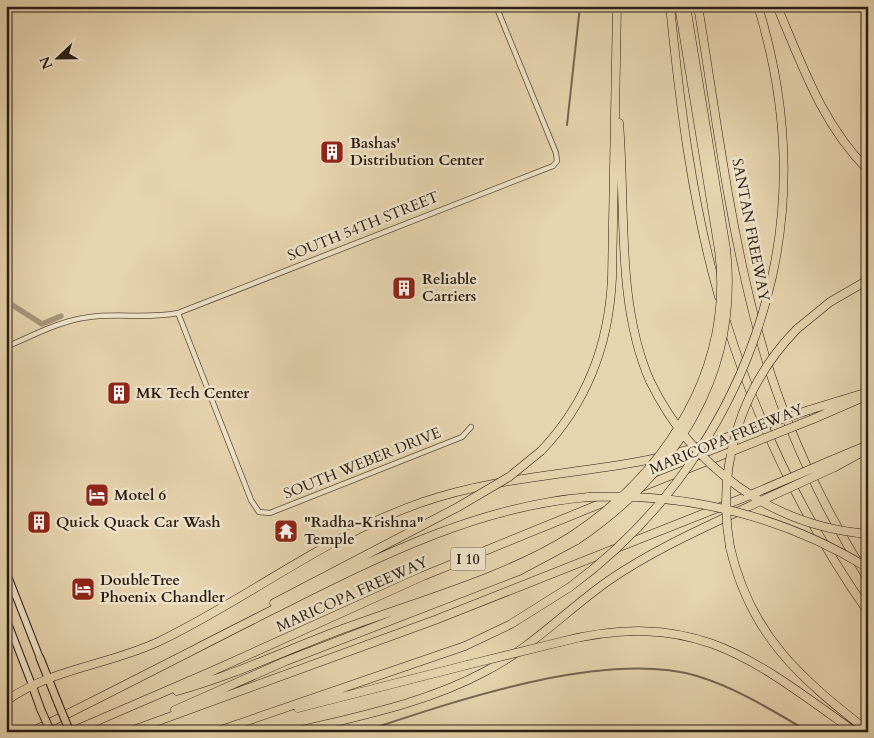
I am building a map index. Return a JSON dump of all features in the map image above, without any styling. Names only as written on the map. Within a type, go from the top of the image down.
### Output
[{"type":"highway","points":[[232,629],[266,607],[458,507],[509,478],[541,451],[561,428],[583,395],[595,367],[607,328],[612,278],[617,6]]},
{"type":"highway","points":[[670,6],[686,148],[706,247],[739,360],[775,450],[819,536],[868,612]]},
{"type":"highway","points":[[146,700],[212,682],[333,632],[501,570],[541,553],[573,534],[610,506],[648,470],[676,434],[693,404],[706,374],[718,326],[723,250],[679,6]]},
{"type":"highway","points":[[128,732],[224,687],[395,620],[554,554],[603,521],[650,478],[686,431],[699,407],[713,374],[721,348],[727,314],[728,282],[686,6]]},
{"type":"highway","name":"SANTAN FREEWAY","points":[[698,6],[744,277],[772,376],[801,452],[836,525],[868,579]]},
{"type":"highway","points":[[215,732],[465,646],[512,624],[570,587],[608,557],[642,524],[674,487],[703,446],[722,414],[746,363],[763,314],[772,277],[782,208],[783,137],[775,71],[758,6]]},
{"type":"highway","points":[[777,6],[820,106],[845,145],[868,170]]},
{"type":"highway","points":[[616,86],[630,311],[637,348],[650,382],[671,420],[711,467],[741,490],[768,506],[804,521],[834,529],[868,534]]},
{"type":"highway","points":[[868,280],[830,302],[797,329],[773,357],[757,381],[735,434],[728,464],[726,493],[730,547],[744,593],[768,638],[802,677],[868,731]]},
{"type":"highway","points":[[6,701],[32,685],[121,657],[160,641],[355,532],[421,502],[494,483],[648,460],[868,394]]},
{"type":"highway","name":"MARICOPA FREEWAY","points":[[71,732],[423,576],[812,419],[868,394]]},
{"type":"highway","points":[[294,732],[418,699],[472,679],[519,651],[593,592],[634,564],[682,538],[834,464],[868,445]]},
{"type":"highway","points":[[137,728],[435,620],[868,449]]},
{"type":"highway","points":[[31,732],[232,629],[360,567],[459,524],[530,505],[589,497],[666,499],[733,510],[803,534],[868,568]]},
{"type":"highway","points":[[264,716],[560,642],[596,634],[626,631],[667,633],[706,641],[734,652],[760,666],[855,732]]},
{"type":"main road","points":[[6,571],[71,732]]},
{"type":"main road","points":[[6,618],[50,732]]},
{"type":"street","name":"SOUTH 54TH STREET","points":[[6,347],[87,317],[160,316],[178,313],[552,166],[557,161],[556,153],[496,6]]},
{"type":"street","points":[[865,6],[868,14]]},
{"type":"street","name":"SOUTH WEBER DRIVE","points":[[178,313],[254,508],[259,512],[270,514],[462,437],[470,427]]},
{"type":"waterway","points":[[567,125],[580,6]]},
{"type":"waterway","points":[[6,301],[42,324],[61,316]]},
{"type":"waterway","points":[[362,732],[483,694],[574,674],[618,669],[659,669],[697,676],[741,693],[809,732]]},
{"type":"place","name":"Bashas' Distribution Center","points":[[332,152]]},
{"type":"place","name":"Reliable Carriers","points":[[404,288]]},
{"type":"place","name":"MK Tech Center","points":[[119,393]]},
{"type":"place","name":"Motel 6","points":[[97,495]]},
{"type":"place","name":"Quick Quack Car Wash","points":[[39,522]]},
{"type":"place","name":"\"Radha-Krishna\" Temple","points":[[286,531]]},
{"type":"place","name":"DoubleTree Phoenix Chandler","points":[[83,589]]}]
